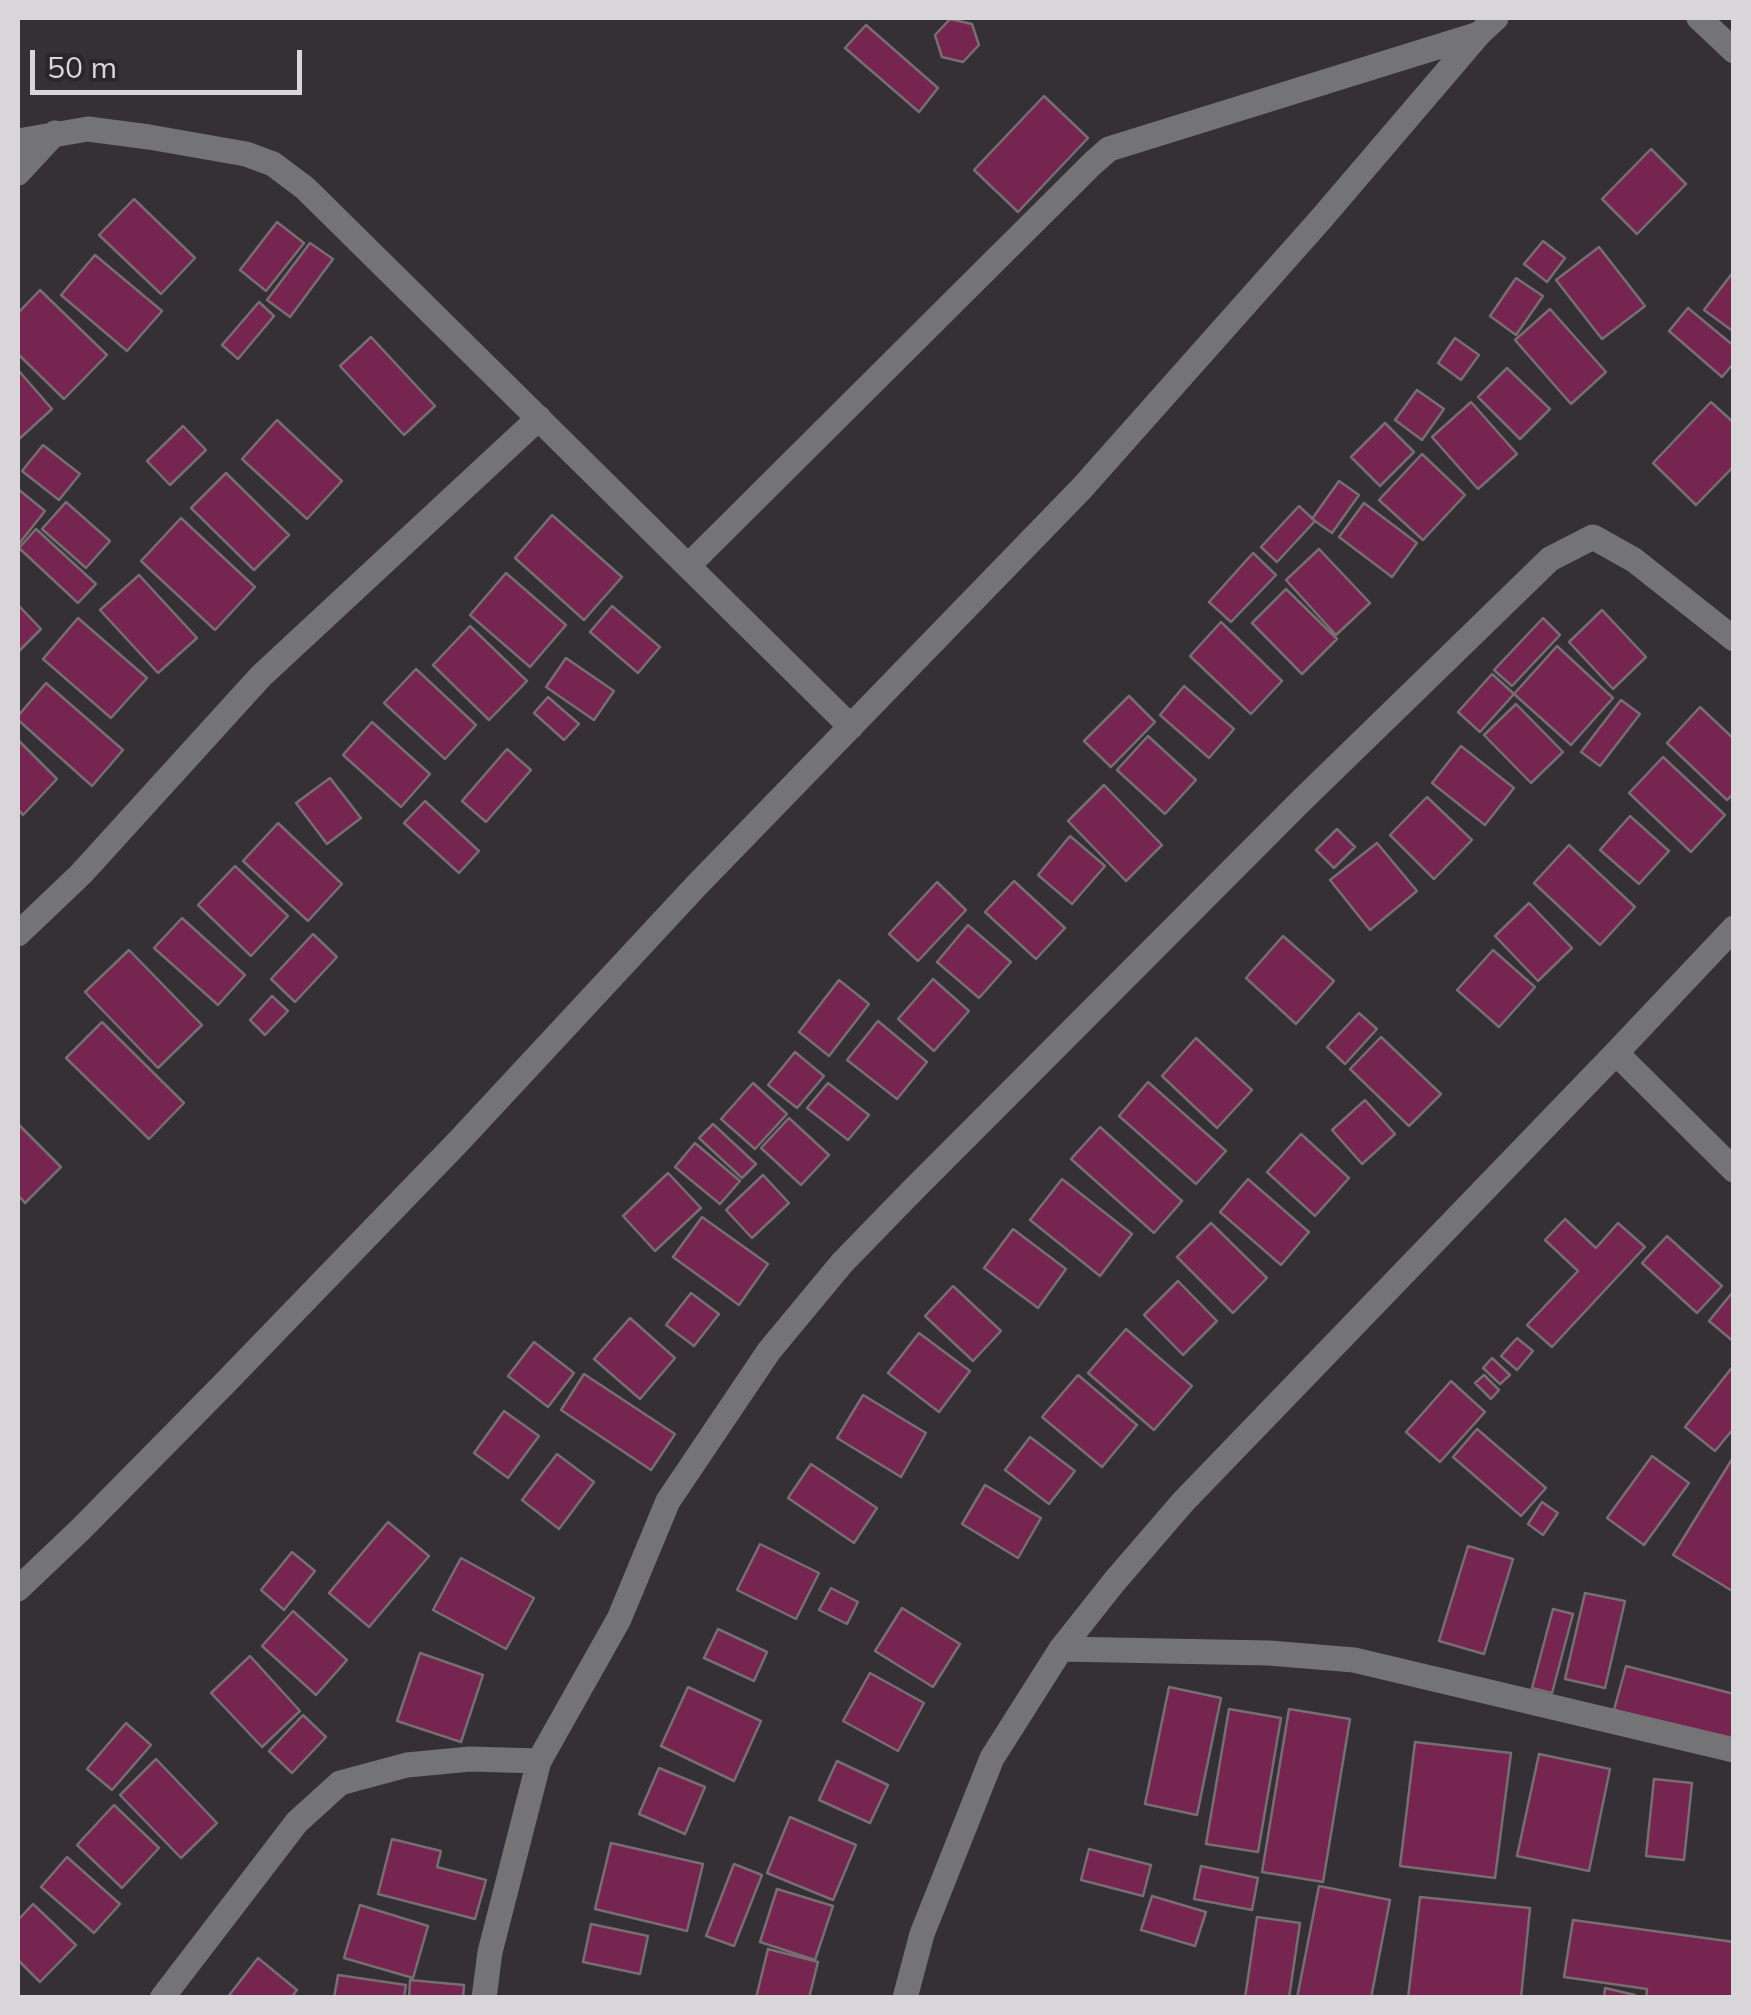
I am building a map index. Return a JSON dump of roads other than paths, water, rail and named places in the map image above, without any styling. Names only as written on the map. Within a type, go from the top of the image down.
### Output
[{"type":"street","points":[[1699,18],[1734,51]]},
{"type":"street","points":[[688,566],[1109,150],[1488,26]]},
{"type":"street","points":[[18,1589],[458,1142],[696,886],[1082,488],[1488,26]]},
{"type":"street","points":[[18,141],[88,129],[246,154],[274,164],[305,188],[850,727]]},
{"type":"street","points":[[18,173],[56,133]]},
{"type":"street","points":[[18,934],[81,874],[261,676],[539,418]]},
{"type":"street","points":[[484,1998],[490,1952],[539,1761],[620,1618],[668,1501],[768,1351],[842,1263],[1275,827],[1550,558],[1592,537],[1634,560],[1734,639]]},
{"type":"street","points":[[905,1998],[922,1934],[992,1758],[1061,1649],[1182,1502],[1734,928]]},
{"type":"street","points":[[1616,1054],[1734,1170]]},
{"type":"street","points":[[1061,1649],[1269,1652],[1354,1660],[1734,1750]]},
{"type":"street","points":[[162,1998],[297,1822],[340,1783],[407,1765],[470,1759],[539,1761]]}]
